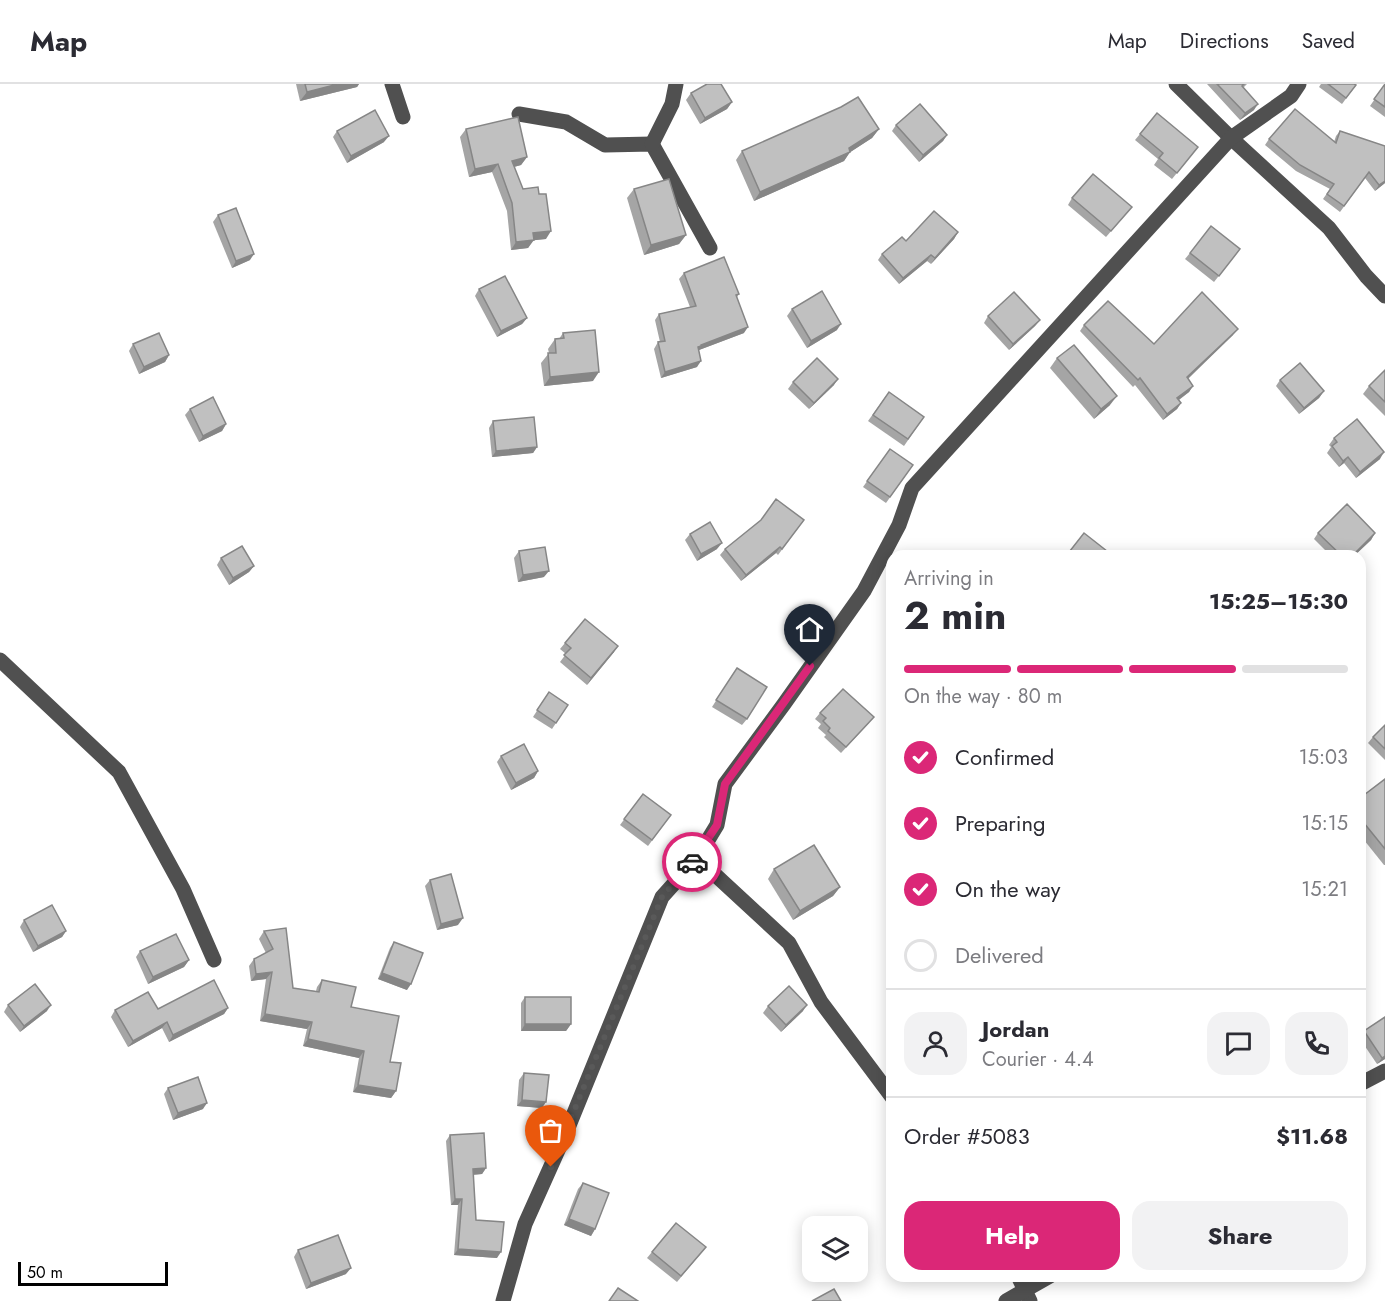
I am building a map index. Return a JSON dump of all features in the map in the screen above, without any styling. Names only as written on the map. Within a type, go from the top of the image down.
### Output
[{"type":"street","points":[[392,84],[403,117]]},
{"type":"street","points":[[652,144],[672,104],[676,84]]},
{"type":"street","points":[[1176,84],[1329,228],[1366,276],[1385,296]]},
{"type":"street","points":[[504,1301],[525,1224],[568,1128],[662,897],[697,858],[717,825],[725,784],[864,591],[899,525],[912,488],[1231,138],[1291,96],[1299,84]]},
{"type":"street","points":[[519,114],[566,122],[605,145],[652,144]]},
{"type":"street","points":[[652,144],[710,248]]},
{"type":"street","points":[[0,660],[119,772],[183,889],[214,960]]},
{"type":"street","points":[[697,858],[789,943],[821,1002],[886,1089]]},
{"type":"street","points":[[1366,1081],[1385,1071]]},
{"type":"street","points":[[1006,1301],[1038,1282]]},
{"type":"building","points":[[305,84],[338,84],[307,92]]},
{"type":"building","points":[[707,84],[721,84],[732,102],[705,118],[691,93]]},
{"type":"building","points":[[1217,84],[1244,84],[1242,86],[1258,104],[1245,113]]},
{"type":"building","points":[[1328,84],[1354,84],[1356,85],[1346,98]]},
{"type":"building","points":[[1385,84],[1385,107],[1374,99]]},
{"type":"building","points":[[858,97],[879,129],[849,148],[850,152],[760,192],[742,151],[841,107]]},
{"type":"building","points":[[920,104],[947,135],[923,155],[896,125]]},
{"type":"building","points":[[1295,109],[1336,143],[1340,131],[1385,146],[1385,181],[1379,185],[1369,172],[1344,206],[1327,194],[1334,184],[1300,165],[1269,139]]},
{"type":"building","points":[[375,110],[389,136],[351,156],[337,131]]},
{"type":"building","points":[[1157,113],[1198,147],[1177,173],[1159,158],[1163,153],[1140,134]]},
{"type":"building","points":[[518,117],[527,157],[512,161],[523,189],[538,187],[539,194],[546,194],[551,231],[533,233],[534,240],[516,242],[512,203],[498,164],[475,169],[466,129]]},
{"type":"building","points":[[1093,174],[1132,207],[1111,231],[1072,198]]},
{"type":"building","points":[[669,179],[686,235],[651,245],[634,189]]},
{"type":"building","points":[[236,208],[254,254],[236,261],[218,215]]},
{"type":"building","points":[[934,211],[958,232],[935,258],[931,255],[903,278],[882,254],[902,237],[906,241]]},
{"type":"building","points":[[1211,226],[1240,249],[1219,276],[1190,253]]},
{"type":"building","points":[[724,257],[739,294],[736,295],[748,327],[698,347],[701,361],[665,372],[658,342],[665,341],[659,314],[696,306],[684,273]]},
{"type":"building","points":[[505,276],[527,318],[501,331],[479,289]]},
{"type":"building","points":[[822,291],[841,324],[811,341],[792,309]]},
{"type":"building","points":[[1014,292],[1040,320],[1013,344],[988,316]]},
{"type":"building","points":[[1202,292],[1238,329],[1187,377],[1193,386],[1177,398],[1181,403],[1167,414],[1140,378],[1138,380],[1084,325],[1108,301],[1154,344]]},
{"type":"building","points":[[595,330],[599,372],[550,377],[548,353],[556,353],[555,339],[564,338],[563,333]]},
{"type":"building","points":[[159,333],[169,355],[144,367],[133,344]]},
{"type":"building","points":[[1074,345],[1117,396],[1101,409],[1057,358]]},
{"type":"building","points":[[817,358],[838,379],[814,403],[793,382]]},
{"type":"building","points":[[1300,363],[1324,391],[1304,408],[1280,380]]},
{"type":"building","points":[[1385,370],[1385,402],[1369,386]]},
{"type":"building","points":[[889,392],[924,417],[908,439],[873,415]]},
{"type":"building","points":[[213,397],[226,424],[203,436],[190,409]]},
{"type":"building","points":[[534,417],[537,447],[496,451],[493,421]]},
{"type":"building","points":[[1357,419],[1384,452],[1360,472],[1348,457],[1343,461],[1332,446],[1337,442],[1334,438]]},
{"type":"building","points":[[890,449],[913,465],[890,497],[867,481]]},
{"type":"building","points":[[776,499],[804,520],[782,549],[780,547],[746,575],[725,549],[761,520]]},
{"type":"building","points":[[1347,504],[1375,533],[1358,550],[1336,550],[1318,533]]},
{"type":"building","points":[[710,522],[722,543],[701,554],[690,534]]},
{"type":"building","points":[[1084,533],[1106,550],[1071,550]]},
{"type":"building","points":[[242,546],[254,566],[233,578],[221,558]]},
{"type":"building","points":[[545,547],[549,571],[523,575],[519,551]]},
{"type":"building","points":[[585,619],[618,646],[591,678],[564,655],[571,648],[565,643]]},
{"type":"building","points":[[737,668],[767,687],[747,719],[716,700]]},
{"type":"building","points":[[843,689],[874,717],[846,747],[828,731],[830,728],[823,721],[826,718],[820,713]]},
{"type":"building","points":[[549,692],[568,705],[556,723],[537,710]]},
{"type":"building","points":[[1385,725],[1385,749],[1373,737]]},
{"type":"building","points":[[524,744],[538,771],[516,783],[501,756]]},
{"type":"building","points":[[1385,779],[1385,849],[1366,825],[1366,793]]},
{"type":"building","points":[[643,794],[671,815],[652,840],[624,819]]},
{"type":"building","points":[[814,845],[840,887],[800,911],[774,869]]},
{"type":"building","points":[[451,874],[463,918],[441,924],[430,880]]},
{"type":"building","points":[[52,905],[66,931],[38,946],[24,920]]},
{"type":"building","points":[[286,928],[293,988],[319,992],[322,980],[356,987],[351,1007],[399,1016],[390,1062],[401,1063],[396,1091],[358,1085],[364,1051],[308,1039],[312,1022],[265,1014],[272,972],[256,974],[254,959],[273,949],[264,931]]},
{"type":"building","points":[[176,934],[189,960],[153,977],[140,951]]},
{"type":"building","points":[[394,942],[423,953],[411,984],[382,973]]},
{"type":"building","points":[[214,980],[228,1008],[173,1035],[167,1022],[133,1041],[115,1010],[148,992],[158,1009]]},
{"type":"building","points":[[35,984],[51,1005],[24,1026],[8,1005]]},
{"type":"building","points":[[789,986],[807,1005],[786,1025],[768,1006]]},
{"type":"building","points":[[525,997],[571,997],[571,1024],[525,1024]]},
{"type":"building","points":[[1385,1017],[1385,1056],[1382,1058],[1366,1034],[1366,1030]]},
{"type":"building","points":[[524,1073],[549,1075],[546,1102],[522,1100]]},
{"type":"building","points":[[198,1077],[207,1103],[178,1113],[168,1088]]},
{"type":"building","points":[[484,1133],[486,1168],[473,1169],[476,1220],[504,1222],[501,1252],[458,1249],[462,1199],[455,1199],[450,1135]]},
{"type":"building","points":[[583,1183],[609,1193],[595,1229],[569,1219]]},
{"type":"building","points":[[676,1223],[706,1247],[681,1276],[652,1252]]},
{"type":"building","points":[[338,1235],[351,1268],[311,1283],[298,1250]]},
{"type":"building","points":[[618,1288],[638,1301],[609,1301]]},
{"type":"building","points":[[834,1289],[841,1301],[812,1301]]},
{"type":"way so far","points":[[551,1167],[662,897],[692,862]]},
{"type":"route","points":[[692,862],[697,858],[717,825],[725,784],[810,666]]}]
